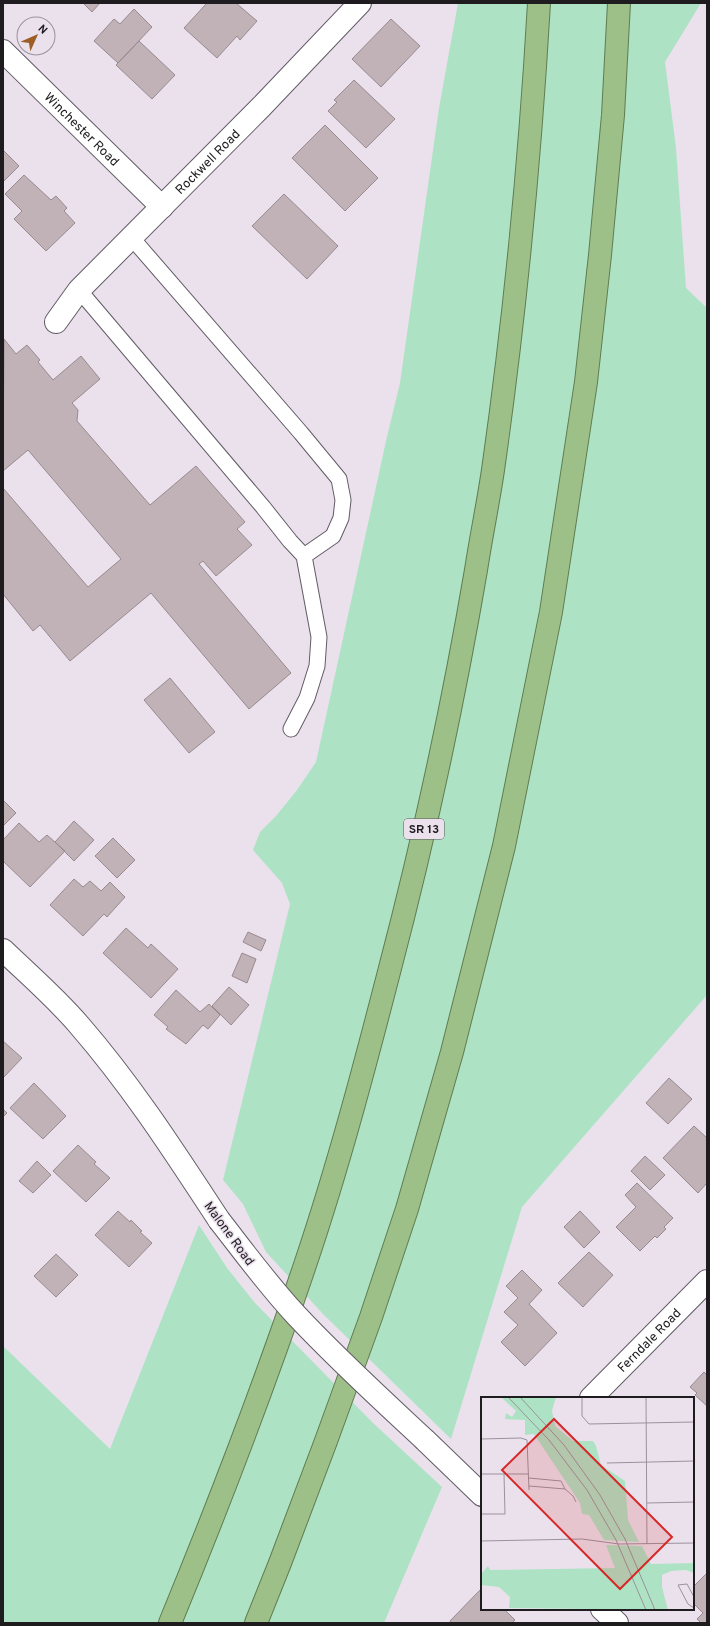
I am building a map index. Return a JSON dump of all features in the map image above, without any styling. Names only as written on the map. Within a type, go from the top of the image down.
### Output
[{"type":"highway","name":"SR 13","points":[[170,1623],[210,1525],[254,1409],[307,1260],[373,1036],[424,829],[451,706],[492,473],[521,251],[533,116],[539,3]]},
{"type":"highway","points":[[256,1623],[326,1441],[371,1317],[404,1216],[454,1044],[504,846],[551,612],[586,382],[613,115],[619,3]]},
{"type":"street","name":"Rockwell Road","points":[[56,322],[79,290],[278,89],[360,3]]},
{"type":"street","name":"Winchester Road","points":[[3,51],[162,207]]},
{"type":"street","name":"Malone Road","points":[[3,950],[78,1023],[107,1058],[140,1102],[219,1220],[255,1267],[295,1314],[334,1354],[481,1494]]},
{"type":"street","name":"Ferndale Road","points":[[593,1397],[707,1281]]},
{"type":"street","points":[[603,1610],[617,1623]]},
{"type":"lane","points":[[131,237],[339,479],[342,500],[341,518],[333,536],[304,556]]},
{"type":"lane","points":[[79,290],[304,556],[319,637],[317,666],[307,698],[291,729]]},
{"type":"green space","points":[[458,3],[701,3],[665,62],[676,148],[686,288],[707,308],[707,995],[522,1207],[451,1439],[323,1314],[266,1252],[243,1204],[223,1180],[290,904],[282,883],[253,850],[260,832],[276,816],[297,790],[316,762],[400,383],[439,108]]},
{"type":"green space","points":[[199,1225],[227,1268],[255,1303],[372,1422],[442,1487],[384,1623],[3,1623],[3,1346],[110,1449]]},
{"type":"building","points":[[83,3],[100,3],[92,12]]},
{"type":"building","points":[[207,3],[236,3],[257,21],[240,40],[237,36],[217,58],[184,28]]},
{"type":"building","points":[[134,9],[152,27],[118,63],[94,41],[114,19],[120,24]]},
{"type":"building","points":[[391,19],[420,46],[381,87],[352,59]]},
{"type":"building","points":[[139,41],[175,75],[152,99],[116,65]]},
{"type":"building","points":[[354,80],[395,119],[366,148],[328,111],[337,102],[334,100]]},
{"type":"building","points":[[325,125],[378,178],[345,211],[292,158]]},
{"type":"building","points":[[3,150],[19,166],[3,182]]},
{"type":"building","points":[[24,175],[51,200],[56,196],[67,208],[64,211],[75,223],[46,251],[14,219],[22,211],[5,194]]},
{"type":"building","points":[[284,194],[338,246],[307,279],[252,226]]},
{"type":"building","points":[[4,339],[16,354],[27,345],[40,360],[38,362],[53,380],[81,356],[100,379],[72,403],[78,410],[77,421],[150,505],[196,466],[245,522],[237,529],[252,545],[216,576],[203,561],[199,564],[291,673],[249,709],[151,593],[70,661],[40,625],[33,631],[3,594],[3,488],[88,587],[121,559],[28,450],[3,471]]},
{"type":"building","points":[[170,678],[215,732],[189,753],[144,700]]},
{"type":"building","points":[[3,800],[16,813],[3,826]]},
{"type":"building","points":[[74,821],[94,840],[74,861],[55,842]]},
{"type":"building","points":[[19,823],[39,842],[47,835],[65,851],[30,887],[3,861],[3,840]]},
{"type":"building","points":[[113,838],[135,860],[117,878],[95,856]]},
{"type":"building","points":[[74,879],[83,887],[90,881],[101,891],[110,882],[125,897],[107,917],[104,914],[83,936],[50,905]]},
{"type":"building","points":[[126,928],[148,948],[151,944],[178,969],[151,998],[103,953]]},
{"type":"building","points":[[248,932],[266,940],[261,951],[243,942]]},
{"type":"building","points":[[242,953],[256,959],[247,983],[232,976]]},
{"type":"building","points":[[229,987],[249,1005],[231,1025],[212,1006]]},
{"type":"building","points":[[176,990],[200,1012],[209,1004],[220,1015],[208,1029],[203,1025],[186,1044],[166,1029],[168,1027],[154,1015]]},
{"type":"building","points":[[3,1041],[22,1058],[3,1078]]},
{"type":"building","points":[[669,1078],[692,1099],[668,1124],[646,1103]]},
{"type":"building","points":[[34,1083],[66,1116],[43,1139],[10,1108]]},
{"type":"building","points":[[3,1109],[7,1113],[3,1117]]},
{"type":"building","points":[[694,1126],[707,1138],[707,1183],[698,1193],[663,1158]]},
{"type":"building","points":[[78,1145],[96,1162],[94,1164],[110,1178],[86,1202],[53,1171]]},
{"type":"building","points":[[645,1156],[665,1175],[650,1190],[631,1171]]},
{"type":"building","points":[[37,1161],[51,1175],[33,1193],[19,1181]]},
{"type":"building","points":[[637,1183],[673,1218],[664,1227],[666,1229],[657,1238],[655,1236],[640,1251],[616,1227],[636,1207],[625,1195]]},
{"type":"building","points":[[118,1211],[130,1222],[131,1220],[142,1231],[140,1232],[152,1243],[129,1267],[95,1235]]},
{"type":"building","points":[[580,1211],[600,1232],[584,1248],[564,1227]]},
{"type":"building","points":[[589,1252],[613,1275],[583,1307],[558,1283]]},
{"type":"building","points":[[56,1254],[78,1275],[56,1297],[34,1276]]},
{"type":"building","points":[[522,1270],[542,1290],[529,1304],[557,1333],[525,1366],[501,1342],[518,1325],[504,1312],[518,1298],[506,1286]]},
{"type":"building","points":[[704,1372],[707,1375],[707,1406],[695,1395],[697,1393],[690,1387]]},
{"type":"building","points":[[707,1573],[707,1623],[701,1623],[697,1619],[703,1613],[694,1604],[694,1586]]},
{"type":"building","points":[[481,1589],[481,1610],[505,1610],[515,1620],[512,1623],[451,1623],[450,1621]]}]
